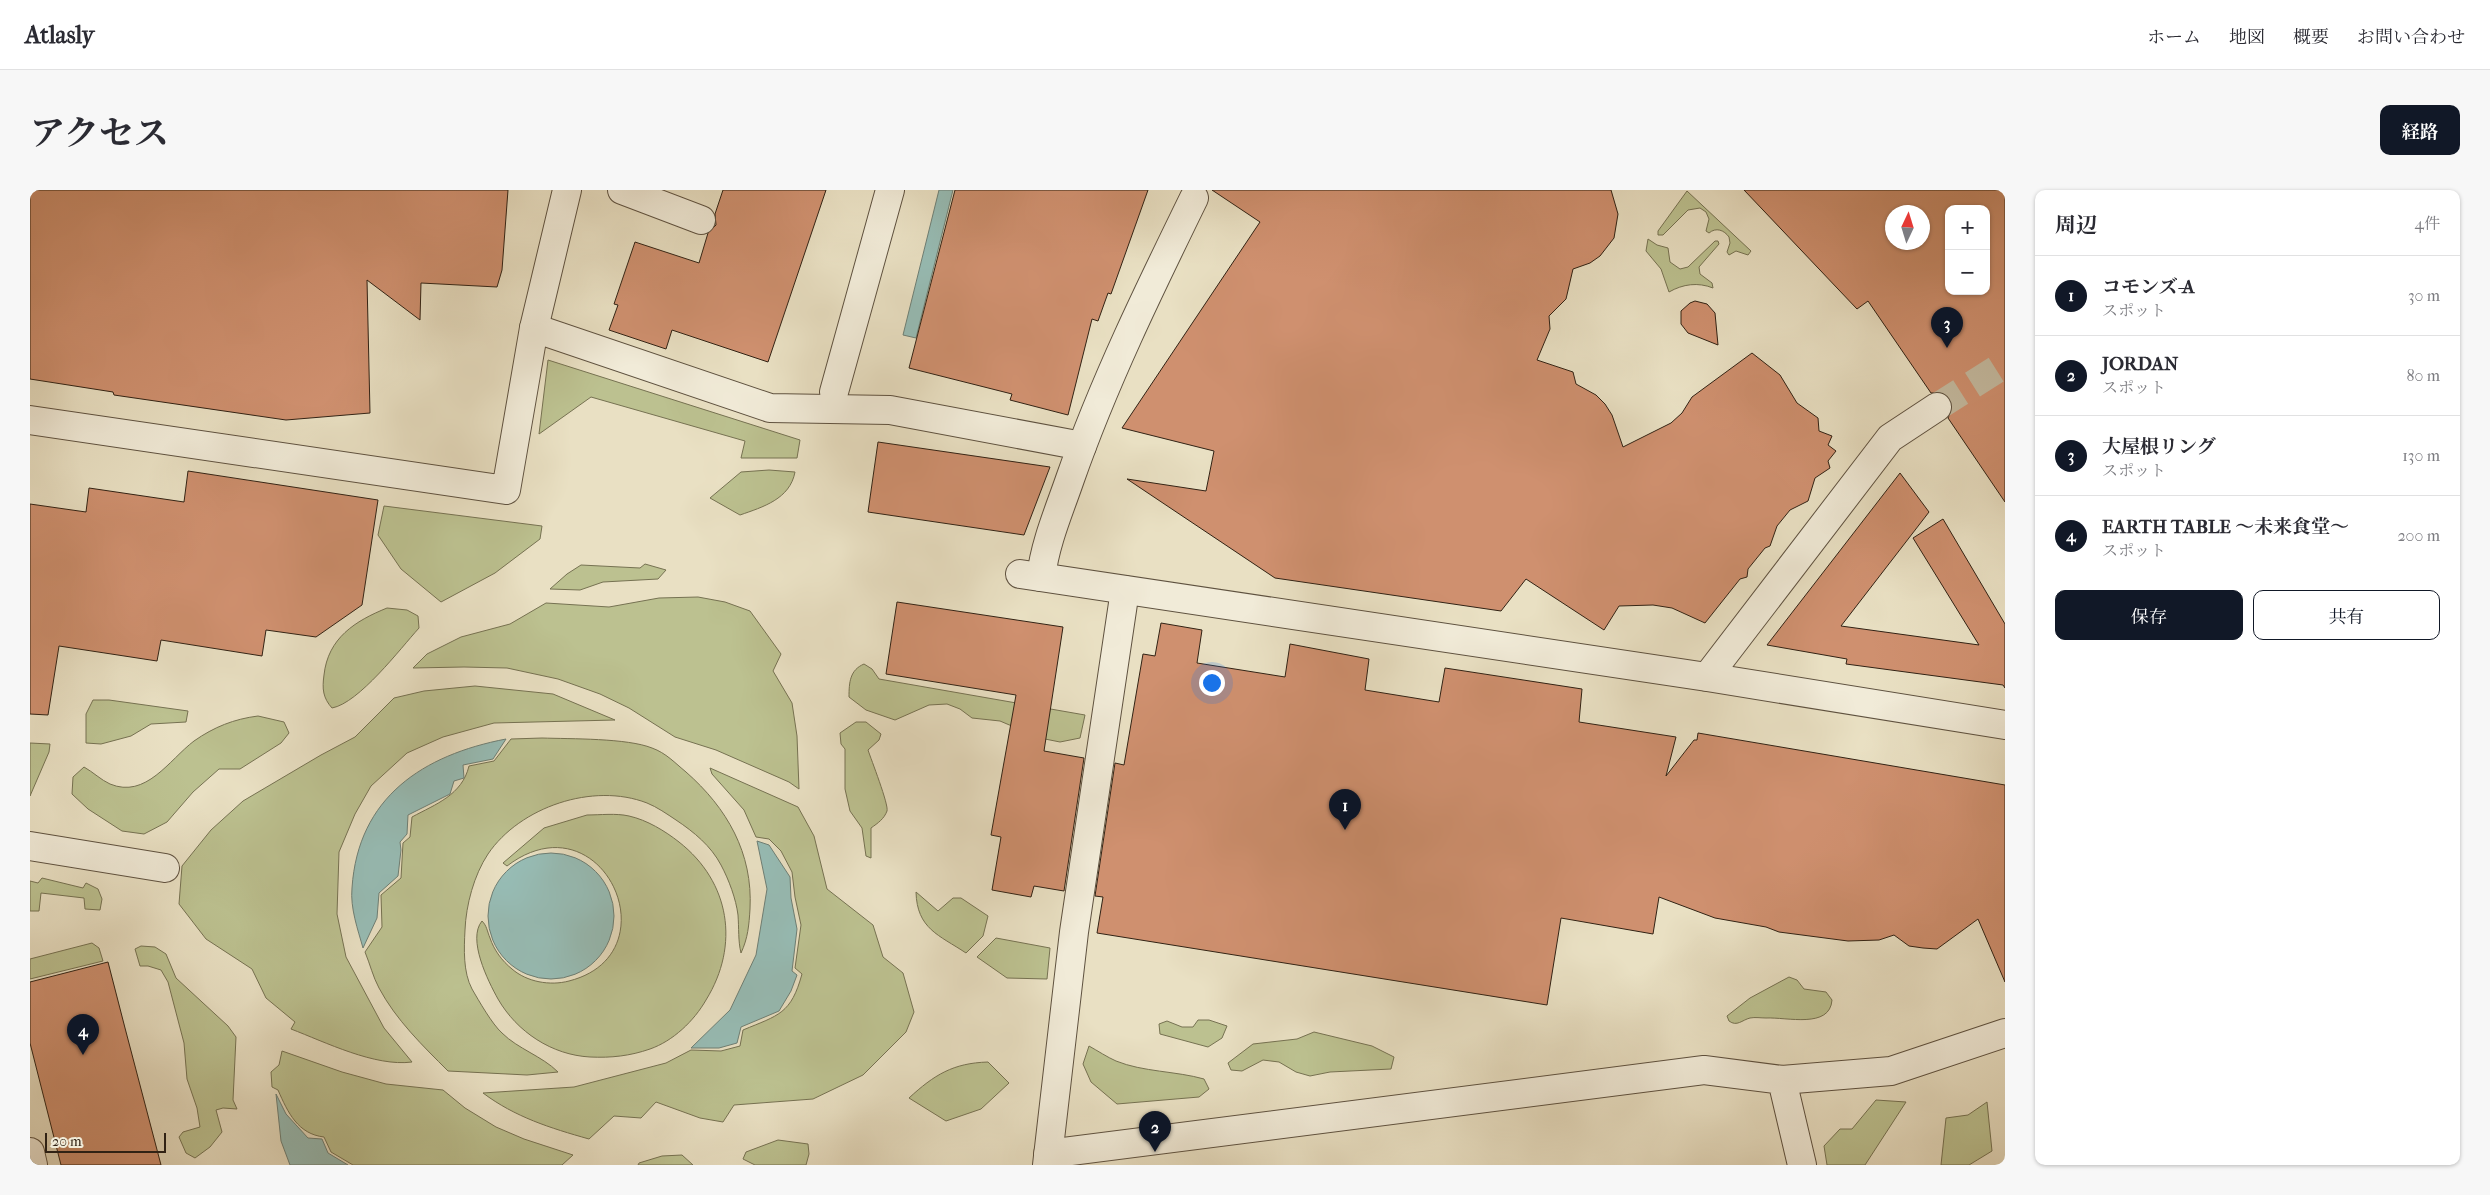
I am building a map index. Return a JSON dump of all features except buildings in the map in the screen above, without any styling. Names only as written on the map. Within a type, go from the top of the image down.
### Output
[{"type":"lane","points":[[30,420],[517,492],[534,328],[566,190]]},
{"type":"lane","points":[[622,190],[701,220]]},
{"type":"lane","points":[[834,392],[890,190]]},
{"type":"lane","points":[[1194,198],[1127,336],[1082,446],[1044,553],[1030,576],[1707,677],[2005,725]]},
{"type":"lane","points":[[534,328],[770,408],[890,410],[1082,446]]},
{"type":"lane","points":[[1707,677],[1890,438],[1937,407]]},
{"type":"lane","points":[[1125,590],[1074,932],[1048,1160],[1704,1070],[1782,1080],[1891,1071],[2005,1034]]},
{"type":"lane","points":[[30,846],[165,868]]},
{"type":"lane","points":[[1782,1080],[1802,1165]]},
{"type":"lane","points":[[30,1152],[34,1165]]},
{"type":"green space","points":[[1687,191],[1751,251],[1748,255],[1736,251],[1729,255],[1727,252],[1730,243],[1729,237],[1720,230],[1714,230],[1709,233],[1706,231],[1709,219],[1706,212],[1700,208],[1688,210],[1663,235],[1658,235],[1658,231]]},
{"type":"green space","points":[[1648,239],[1657,245],[1668,248],[1670,262],[1680,269],[1688,267],[1715,241],[1718,241],[1719,244],[1699,267],[1700,274],[1712,283],[1713,288],[1691,285],[1669,292],[1661,269],[1646,251]]},
{"type":"green space","points":[[548,360],[800,440],[797,458],[741,458],[745,441],[591,397],[539,434]]},
{"type":"green space","points":[[769,470],[795,472],[788,489],[774,501],[758,509],[740,515],[710,498],[741,472]]},
{"type":"green space","points":[[384,506],[542,526],[540,539],[495,573],[441,602],[401,569],[378,535]]},
{"type":"green space","points":[[645,564],[666,570],[658,579],[603,582],[580,590],[550,589],[581,565],[640,568]]},
{"type":"green space","points":[[698,597],[725,602],[750,611],[781,654],[773,671],[792,703],[797,736],[799,789],[789,782],[716,750],[675,737],[629,708],[600,694],[558,679],[507,668],[413,668],[427,654],[461,637],[510,624],[546,603],[609,607],[659,598]]},
{"type":"green space","points":[[387,608],[407,610],[418,616],[419,628],[366,686],[343,704],[332,708],[325,697],[323,685],[331,651],[337,641],[354,625]]},
{"type":"green space","points":[[864,664],[872,669],[879,679],[1085,715],[1080,738],[1060,742],[1040,738],[1000,721],[972,718],[960,709],[947,704],[929,705],[895,720],[866,710],[849,697],[851,677]]},
{"type":"green space","points":[[475,686],[553,694],[615,720],[494,723],[443,737],[407,753],[371,786],[355,814],[339,852],[337,914],[346,957],[384,1028],[412,1062],[398,1063],[366,1057],[291,1029],[295,1022],[266,998],[252,969],[206,939],[179,904],[182,866],[211,830],[243,801],[355,737],[394,698],[424,691]]},
{"type":"green space","points":[[93,700],[109,700],[188,711],[186,722],[151,724],[131,736],[101,744],[86,743],[86,714]]},
{"type":"green space","points":[[258,716],[284,722],[289,733],[281,743],[240,769],[219,769],[193,792],[167,822],[144,834],[122,831],[88,809],[72,794],[73,777],[84,767],[110,784],[123,787],[135,786],[146,782],[156,775],[194,741],[209,732],[224,724]]},
{"type":"green space","points":[[856,722],[866,722],[881,734],[879,740],[868,750],[883,791],[887,811],[882,819],[871,828],[871,858],[866,856],[862,828],[850,811],[845,789],[845,749],[841,744],[840,733]]},
{"type":"green space","points":[[542,738],[628,742],[641,745],[666,755],[701,786],[725,816],[742,851],[750,889],[749,921],[745,942],[741,953],[736,903],[727,877],[717,858],[696,835],[662,811],[647,803],[626,797],[604,796],[581,798],[559,803],[538,812],[519,823],[502,837],[483,862],[472,890],[467,911],[465,960],[467,975],[472,989],[498,1029],[508,1039],[545,1061],[558,1072],[527,1075],[448,1071],[393,1011],[373,975],[365,952],[382,927],[381,895],[401,878],[403,843],[410,837],[412,817],[447,798],[461,784],[469,766],[494,761],[511,739]]},
{"type":"green space","points":[[30,743],[50,744],[49,752],[30,796]]},
{"type":"green space","points":[[710,768],[798,807],[814,836],[827,889],[873,925],[883,957],[903,973],[914,1012],[906,1032],[863,1075],[813,1099],[734,1105],[723,1122],[700,1118],[656,1102],[641,1118],[614,1116],[589,1139],[533,1121],[508,1109],[483,1093],[574,1087],[666,1063],[691,1050],[721,1051],[740,1046],[743,1030],[775,1016],[793,998],[802,974],[795,968],[801,925],[792,872],[781,851],[769,839],[756,837],[744,810],[712,774]]},
{"type":"green space","points":[[613,814],[629,816],[649,823],[674,838],[696,858],[710,876],[719,895],[724,915],[726,936],[723,958],[717,979],[701,1008],[675,1036],[650,1049],[628,1055],[590,1057],[576,1055],[562,1052],[537,1040],[515,1022],[498,999],[489,982],[478,949],[478,929],[482,921],[502,959],[518,973],[532,980],[547,983],[569,981],[601,965],[617,942],[621,914],[613,886],[596,864],[572,850],[541,849],[507,866],[503,863],[544,828],[587,815]]},
{"type":"green space","points":[[42,878],[83,888],[86,883],[98,889],[102,899],[100,910],[85,909],[84,898],[41,893],[39,911],[30,911],[30,881],[38,883]]},
{"type":"green space","points":[[916,892],[938,911],[953,898],[961,898],[988,916],[983,936],[966,953],[939,936],[931,930],[920,915]]},
{"type":"green space","points":[[996,938],[1050,948],[1047,979],[1007,978],[977,957]]},
{"type":"green space","points":[[92,943],[99,948],[103,961],[30,979],[30,959]]},
{"type":"green space","points":[[141,946],[155,947],[166,954],[176,978],[228,1026],[236,1037],[233,1100],[237,1109],[223,1108],[216,1110],[222,1132],[210,1147],[195,1158],[186,1153],[179,1137],[183,1132],[200,1127],[197,1108],[187,1079],[184,1043],[168,982],[161,970],[140,966],[135,949]]},
{"type":"green space","points":[[1789,977],[1797,980],[1804,989],[1826,992],[1832,1000],[1829,1009],[1824,1015],[1806,1020],[1754,1018],[1737,1023],[1729,1021],[1727,1016],[1750,998]]},
{"type":"green space","points":[[1198,1020],[1209,1020],[1227,1026],[1222,1038],[1208,1047],[1160,1034],[1159,1024],[1167,1021],[1182,1027],[1193,1027]]},
{"type":"green space","points":[[1314,1032],[1372,1046],[1394,1057],[1391,1069],[1330,1072],[1310,1076],[1296,1072],[1279,1062],[1263,1060],[1242,1071],[1231,1070],[1228,1063],[1253,1044],[1297,1039]]},
{"type":"green space","points":[[1089,1046],[1126,1065],[1204,1079],[1209,1089],[1199,1097],[1117,1104],[1091,1082],[1083,1064]]},
{"type":"green space","points":[[282,1051],[342,1072],[386,1084],[443,1090],[465,1108],[496,1127],[524,1139],[573,1155],[562,1165],[353,1165],[331,1152],[324,1137],[307,1132],[301,1127],[290,1114],[278,1090],[272,1087],[271,1072],[279,1065]]},
{"type":"green space","points":[[988,1062],[1009,1083],[981,1109],[946,1121],[909,1098],[927,1083],[945,1072],[964,1065]]},
{"type":"green space","points":[[1876,1100],[1906,1102],[1865,1165],[1827,1165],[1824,1146],[1840,1129],[1852,1129]]},
{"type":"green space","points":[[1987,1102],[1992,1151],[1969,1165],[1941,1165],[1946,1118],[1968,1115]]},
{"type":"green space","points":[[778,1140],[808,1144],[809,1154],[806,1165],[755,1165],[743,1159],[746,1152]]},
{"type":"green space","points":[[682,1155],[693,1165],[638,1165],[639,1163],[662,1156]]},
{"type":"water","points":[[939,190],[953,190],[916,338],[903,335]]},
{"type":"water","points":[[506,739],[493,759],[463,765],[464,778],[454,781],[450,794],[408,815],[407,834],[400,842],[398,876],[379,893],[377,918],[363,948],[353,911],[352,888],[357,856],[367,829],[381,805],[400,785],[422,769],[448,756],[476,746]]},
{"type":"water","points":[[757,841],[769,845],[790,877],[791,898],[797,929],[792,971],[797,975],[791,991],[779,1011],[741,1027],[737,1043],[719,1048],[691,1048],[730,1010],[756,955],[767,889]]},
{"type":"water","points":[[551,853],[575,858],[596,871],[609,892],[614,916],[609,940],[596,961],[575,974],[551,979],[527,974],[506,961],[493,940],[488,916],[493,892],[506,871],[527,858]]},
{"type":"water","points":[[276,1094],[286,1114],[308,1138],[322,1139],[328,1153],[348,1165],[290,1165],[281,1141]]},
{"type":"tunnel","points":[[1937,407],[2005,364]]},
{"type":"place","name":"大屋根リング","points":[[1947,348]]},
{"type":"place","name":"コモンズ-A","points":[[1345,830]]},
{"type":"place","name":"EARTH TABLE 〜未来食堂〜","points":[[83,1055]]},
{"type":"place","name":"JORDAN","points":[[1155,1152]]}]
